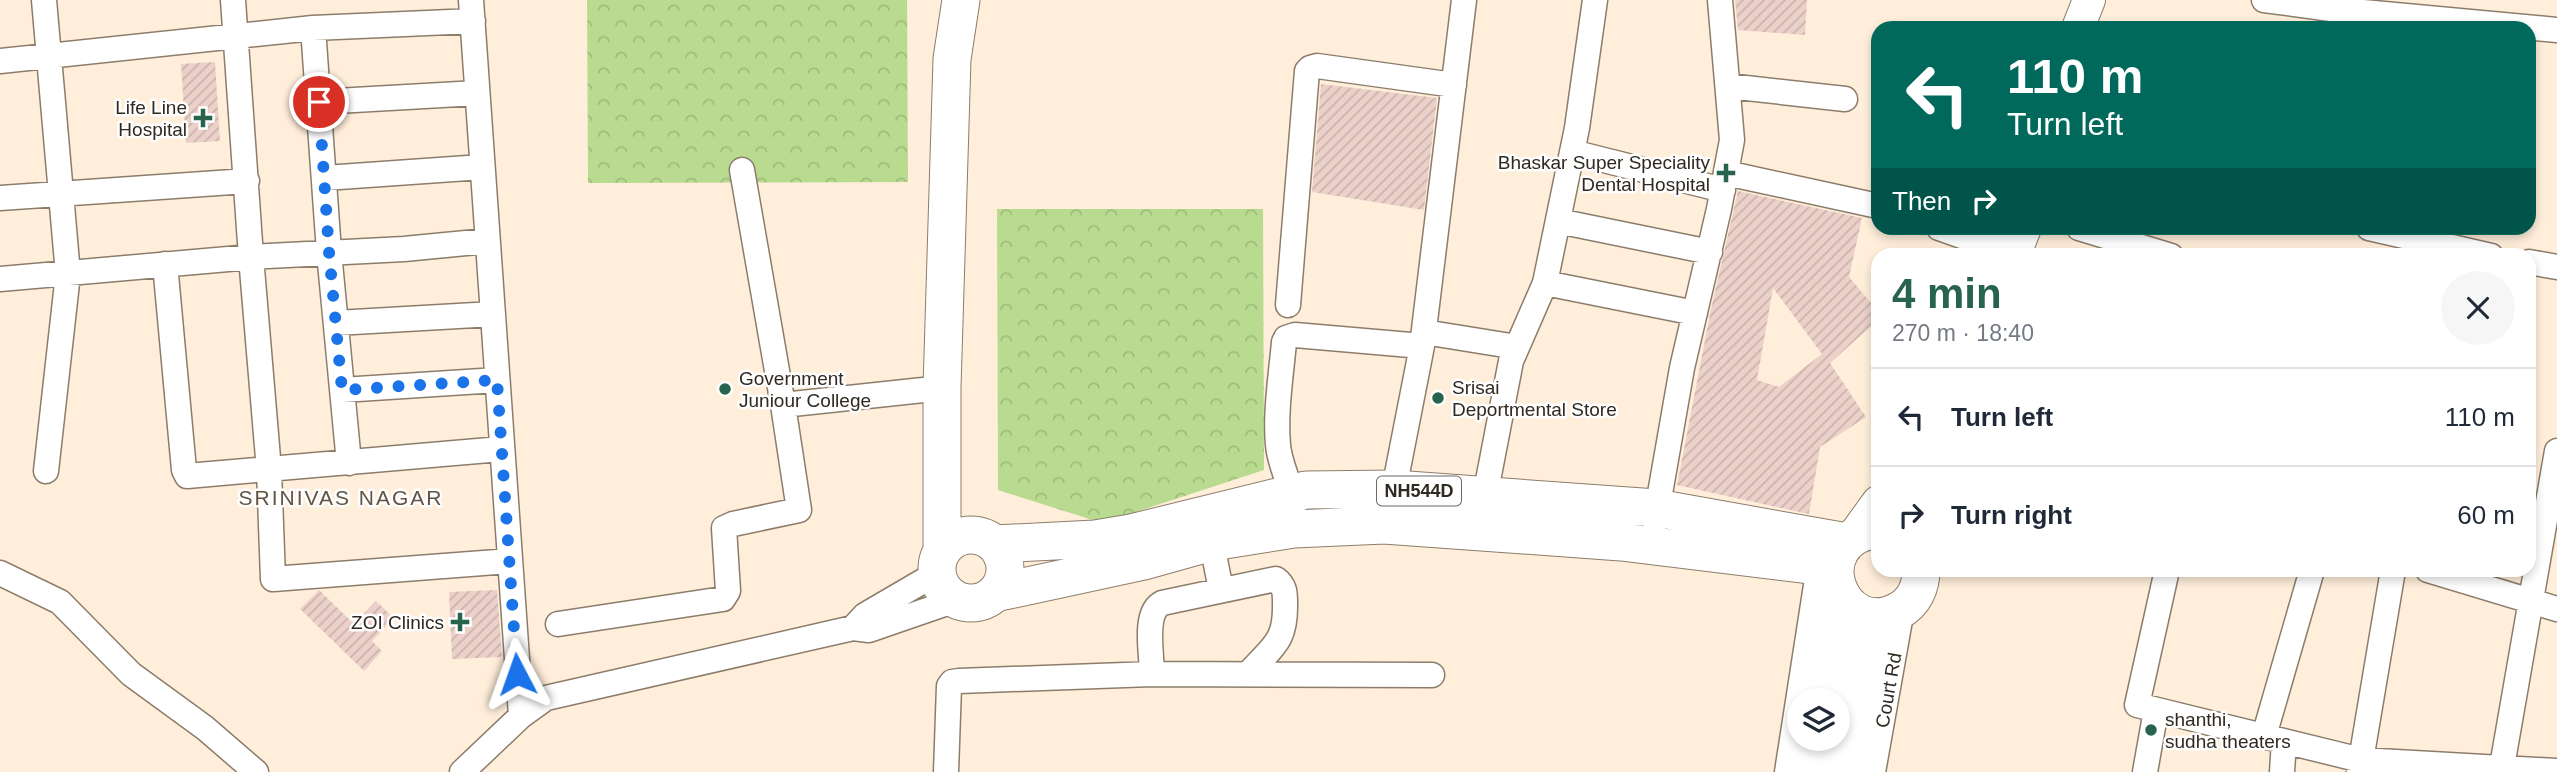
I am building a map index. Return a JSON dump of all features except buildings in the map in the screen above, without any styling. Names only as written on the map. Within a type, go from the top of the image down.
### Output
[{"type":"highway","points":[[959,561],[942,387],[952,59],[961,0]]},
{"type":"highway","points":[[959,561],[973,80],[982,0]]},
{"type":"highway","name":"NH544D","points":[[1845,557],[1652,547],[1621,542],[1384,525],[1294,529],[1209,528],[1095,539],[959,561],[977,603],[995,593],[1144,561],[1209,528],[1293,493],[1394,489],[1656,508],[1845,557]]},
{"type":"highway","points":[[1829,688],[1845,557]]},
{"type":"highway","name":"NH544D","points":[[1845,557],[1852,608],[1864,614],[1890,613]]},
{"type":"highway","points":[[959,561],[1004,563],[1002,584],[995,593]]},
{"type":"highway","points":[[1852,772],[1890,613],[1912,600],[1919,587],[1920,577]]},
{"type":"highway","points":[[1816,772],[1819,751]]},
{"type":"main road","points":[[2081,21],[2089,0]]},
{"type":"main road","points":[[2102,21],[2110,0]]},
{"type":"main road","points":[[1997,246],[2014,235]]},
{"type":"main road","points":[[1845,557],[1871,514]]},
{"type":"street","points":[[44,0],[68,274],[46,471]]},
{"type":"street","points":[[233,0],[269,470],[273,579],[510,561]]},
{"type":"street","points":[[1394,489],[1423,339],[1464,0]]},
{"type":"street","points":[[1485,496],[1511,361],[1545,283],[1572,152],[1595,0]]},
{"type":"street","points":[[1652,547],[1656,508],[1682,368],[1710,251],[1732,141],[1720,0]]},
{"type":"street","points":[[2264,0],[2461,21]]},
{"type":"street","points":[[0,61],[472,10],[521,716]]},
{"type":"street","points":[[313,28],[329,252],[349,463]]},
{"type":"street","points":[[2536,28],[2557,30]]},
{"type":"street","points":[[1288,305],[1307,71],[1317,66],[1454,85]]},
{"type":"street","points":[[1728,86],[1844,99]]},
{"type":"street","points":[[319,102],[477,93]]},
{"type":"street","points":[[1572,152],[1871,205]]},
{"type":"street","points":[[325,178],[482,167]]},
{"type":"street","points":[[558,624],[723,599],[726,596],[724,528],[797,512],[800,507],[742,170]]},
{"type":"street","points":[[0,198],[247,181]]},
{"type":"street","points":[[1558,221],[1710,251]]},
{"type":"street","points":[[1962,235],[1997,246]]},
{"type":"street","points":[[2102,235],[2145,248]]},
{"type":"street","points":[[2381,235],[2397,245],[2424,248]]},
{"type":"street","points":[[0,279],[251,257],[404,249],[487,241]]},
{"type":"street","points":[[2536,263],[2557,267]]},
{"type":"street","points":[[165,264],[184,470],[187,475],[501,449]]},
{"type":"street","points":[[1545,283],[1695,313]]},
{"type":"street","points":[[336,323],[493,314]]},
{"type":"street","points":[[1294,529],[1293,493],[1280,461],[1277,433],[1286,338],[1295,335],[1423,339],[1517,347]]},
{"type":"street","points":[[342,390],[497,380]]},
{"type":"street","points":[[783,405],[942,387]]},
{"type":"street","points":[[2536,564],[2557,451]]},
{"type":"street","points":[[1209,528],[1221,590]]},
{"type":"street","points":[[1787,772],[1845,557]]},
{"type":"street","points":[[461,772],[521,716],[546,698],[853,628],[869,630],[959,561]]},
{"type":"street","points":[[853,628],[865,615],[959,561]]},
{"type":"street","points":[[0,573],[60,601],[131,674],[205,729],[256,772]]},
{"type":"street","points":[[2165,577],[2137,705],[2274,739],[2360,766],[2557,771]]},
{"type":"street","points":[[2282,772],[2274,739],[2310,577]]},
{"type":"street","points":[[2360,766],[2392,577]]},
{"type":"street","points":[[2451,577],[2557,609]]},
{"type":"street","points":[[2501,769],[2533,577]]},
{"type":"street","points":[[1152,674],[1150,618],[1156,606],[1276,579],[1285,591],[1285,629],[1249,673]]},
{"type":"street","name":"Court Rd","points":[[1873,772],[1890,613]]},
{"type":"street","points":[[946,772],[948,692],[953,682],[1152,674],[1432,675]]},
{"type":"street","points":[[2145,772],[2156,710]]},
{"type":"green space","points":[[587,0],[907,0],[908,182],[588,183]]},
{"type":"green space","points":[[997,209],[1263,209],[1264,470],[1102,523],[998,490]]},
{"type":"place","name":"Life Line Hospital","points":[[203,118]]},
{"type":"place","name":"Bhaskar Super Speciality Dental Hospital","points":[[1726,173]]},
{"type":"place","name":"Government Juniour College","points":[[725,389]]},
{"type":"place","name":"Srisai Deportmental Store","points":[[1438,398]]},
{"type":"place","name":"ZOI Clinics","points":[[460,622]]},
{"type":"place","name":"shanthi, sudha theaters","points":[[2151,730]]},
{"type":"district","name":"SRINIVAS NAGAR","points":[[341,498]]},
{"type":"route","points":[[319,102],[342,390],[497,380],[517,674]]}]
